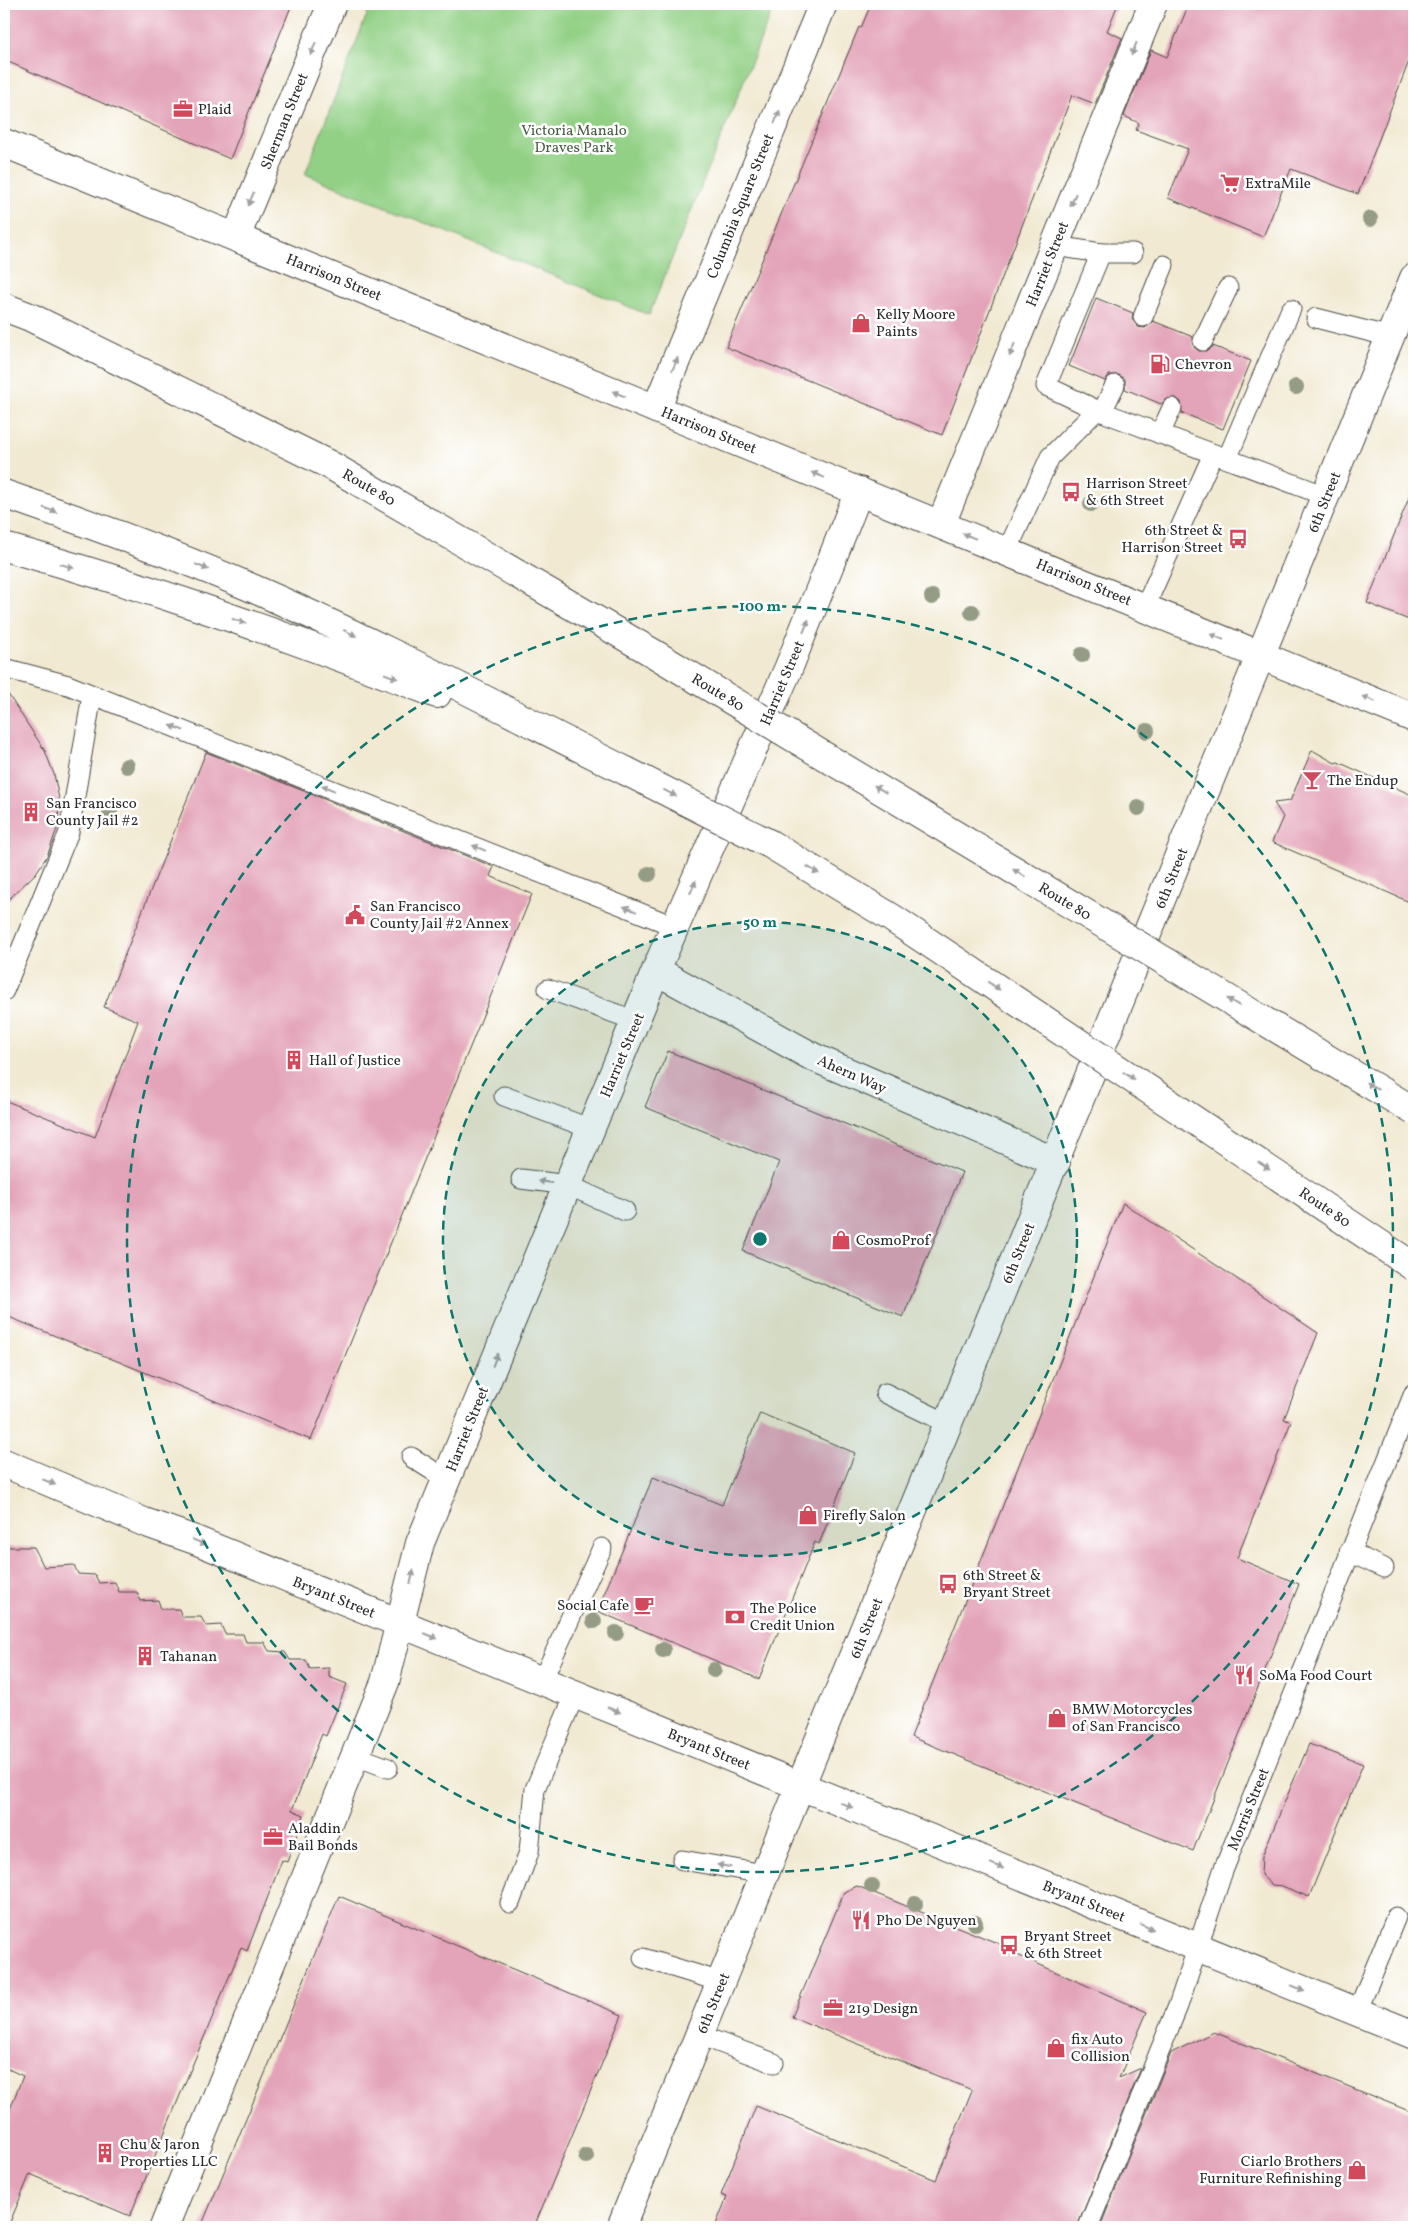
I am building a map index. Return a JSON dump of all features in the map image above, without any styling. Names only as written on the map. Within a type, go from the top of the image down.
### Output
[{"type":"main road","name":"Sherman Street","points":[[236,237],[332,4]]},
{"type":"main road","name":"Columbia Square Street","points":[[656,409],[823,4]]},
{"type":"main road","name":"Harriet Street","points":[[941,524],[1153,4]]},
{"type":"main road","name":"Harrison Street","points":[[4,143],[1414,718]]},
{"type":"main road","name":"6th Street","points":[[621,2227],[1056,1162],[1414,278]]},
{"type":"main road","name":"Route 80","points":[[4,307],[30,317],[330,465],[653,653],[1414,1111]]},
{"type":"main road","name":"Harriet Street","points":[[164,2227],[385,1682],[420,1543],[657,971],[789,667],[859,491]]},
{"type":"main road","points":[[4,494],[118,533],[245,585],[364,640],[626,771]]},
{"type":"main road","name":"Route 80","points":[[4,547],[319,648],[477,709],[626,771],[770,844],[892,918],[1414,1267]]},
{"type":"main road","name":"Ahern Way","points":[[657,971],[812,1057],[1056,1162]]},
{"type":"main road","name":"Bryant Street","points":[[4,1463],[144,1522],[194,1540],[1414,2035]]},
{"type":"lane","points":[[1055,246],[1101,253],[1133,254]]},
{"type":"lane","points":[[1101,253],[1046,386],[1100,411],[1326,496]]},
{"type":"lane","points":[[1143,317],[1164,265]]},
{"type":"lane","points":[[1203,341],[1228,288]]},
{"type":"lane","points":[[1144,607],[1291,309]]},
{"type":"lane","points":[[1316,318],[1391,337]]},
{"type":"lane","points":[[1007,551],[1050,457],[1100,411],[1115,385]]},
{"type":"lane","points":[[1160,434],[1172,408]]},
{"type":"lane","points":[[4,668],[68,685],[92,694],[676,927]]},
{"type":"lane","points":[[4,991],[69,832],[92,694]]},
{"type":"lane","points":[[548,989],[636,1021]]},
{"type":"lane","points":[[504,1096],[591,1129]]},
{"type":"lane","points":[[521,1179],[568,1185],[625,1211]]},
{"type":"lane","points":[[885,1392],[948,1424]]},
{"type":"lane","name":"Morris Street","points":[[1088,2227],[1178,2006],[1196,1947],[1223,1871],[1414,1393]]},
{"type":"lane","points":[[411,1457],[446,1479]]},
{"type":"lane","points":[[542,1681],[602,1548]]},
{"type":"lane","points":[[1349,1552],[1384,1568]]},
{"type":"lane","points":[[510,1903],[528,1852],[536,1789],[575,1694]]},
{"type":"lane","points":[[356,1756],[388,1768]]},
{"type":"lane","points":[[682,1860],[765,1874]]},
{"type":"lane","points":[[1357,2012],[1396,1917]]},
{"type":"lane","points":[[643,1958],[721,1982]]},
{"type":"lane","points":[[700,2035],[774,2063]]},
{"type":"green space","name":"Victoria Manalo Draves Park","points":[[371,4],[775,4],[649,315],[305,174]]},
{"type":"building","name":"Plaid","points":[[4,4],[292,4],[230,159],[4,60]]},
{"type":"building","points":[[871,4],[1118,4],[1107,31],[1122,38],[1095,104],[1072,95],[942,435],[726,347],[859,27],[861,28]]},
{"type":"building","points":[[1189,4],[1414,4],[1414,48],[1358,194],[1291,169],[1263,237],[1168,198],[1188,149],[1136,130],[1139,123],[1124,116],[1151,50],[1167,57]]},
{"type":"building","name":"Chevron","points":[[1096,298],[1133,313],[1132,319],[1138,327],[1145,328],[1153,321],[1193,337],[1194,347],[1199,351],[1209,350],[1213,346],[1251,361],[1223,429],[1182,413],[1181,402],[1176,398],[1166,399],[1161,404],[1125,389],[1125,379],[1119,375],[1109,375],[1105,381],[1069,366]]},
{"type":"building","points":[[1412,490],[1414,490],[1414,622],[1367,603]]},
{"type":"building","name":"San Francisco County Jail #2","points":[[4,688],[45,751],[54,774],[59,799],[58,826],[47,856],[36,873],[4,904]]},
{"type":"building","points":[[1312,750],[1335,763],[1338,762],[1414,796],[1414,904],[1272,842],[1283,817],[1274,803],[1290,801]]},
{"type":"building","name":"Hall of Justice","points":[[206,752],[494,867],[490,876],[532,894],[311,1440],[4,1315],[4,1100],[95,1137],[138,1021],[104,1007]]},
{"type":"building","points":[[668,1051],[962,1172],[903,1317],[743,1251],[779,1162],[645,1107]]},
{"type":"building","points":[[1123,1203],[1318,1333],[1284,1419],[1291,1422],[1237,1558],[1299,1584],[1193,1851],[911,1737]]},
{"type":"building","points":[[760,1413],[855,1453],[819,1544],[815,1542],[759,1679],[597,1611],[653,1477],[722,1505]]},
{"type":"building","points":[[4,1547],[34,1547],[44,1567],[74,1565],[78,1574],[95,1575],[99,1583],[115,1582],[119,1592],[137,1592],[140,1601],[158,1600],[161,1609],[179,1609],[182,1617],[201,1617],[206,1626],[221,1625],[225,1634],[243,1634],[246,1642],[264,1642],[269,1651],[285,1652],[290,1660],[306,1660],[310,1669],[329,1668],[329,1677],[347,1684],[326,1736],[322,1734],[292,1810],[304,1815],[287,1862],[282,1860],[247,1951],[241,1948],[130,2216],[30,2174],[8,2227],[4,2227],[4,2124],[23,2076],[4,2067]]},
{"type":"building","points":[[1309,1744],[1363,1764],[1309,1897],[1282,1886],[1272,1885],[1261,1875],[1262,1856]]},
{"type":"building","points":[[857,1886],[1007,1947],[1006,1950],[1147,2012],[1119,2078],[1141,2068],[1077,2227],[715,2227],[727,2197],[721,2195],[756,2106],[936,2180],[972,2090],[792,2017],[844,1892]]},
{"type":"building","points":[[339,1896],[622,2015],[534,2227],[201,2227]]},
{"type":"building","points":[[1214,2032],[1414,2113],[1414,2227],[1100,2227],[1171,2053]]},
{"type":"place","name":"Plaid","points":[[183,109]]},
{"type":"place","name":"ExtraMile","points":[[1230,183]]},
{"type":"place","name":"Kelly Moore Paints","points":[[861,323]]},
{"type":"place","name":"Chevron","points":[[1160,364]]},
{"type":"place","name":"Harrison Street & 6th Street","points":[[1071,492]]},
{"type":"place","name":"6th Street & Harrison Street","points":[[1238,539]]},
{"type":"place","name":"The Endup","points":[[1312,780]]},
{"type":"place","name":"San Francisco County Jail #2","points":[[31,812]]},
{"type":"place","name":"San Francisco County Jail #2 Annex","points":[[355,915]]},
{"type":"place","name":"Hall of Justice","points":[[294,1060]]},
{"type":"place","name":"CosmoProf","points":[[841,1240]]},
{"type":"place","name":"Firefly Salon","points":[[808,1515]]},
{"type":"place","name":"6th Street & Bryant Street","points":[[948,1584]]},
{"type":"place","name":"Social Cafe","points":[[644,1605]]},
{"type":"place","name":"The Police Credit Union","points":[[735,1617]]},
{"type":"place","name":"Tahanan","points":[[145,1656]]},
{"type":"place","name":"SoMa Food Court","points":[[1244,1675]]},
{"type":"place","name":"BMW Motorcycles of San Francisco","points":[[1057,1718]]},
{"type":"place","name":"Aladdin Bail Bonds","points":[[273,1837]]},
{"type":"place","name":"Pho De Nguyen","points":[[861,1920]]},
{"type":"place","name":"Bryant Street & 6th Street","points":[[1009,1945]]},
{"type":"place","name":"219 Design","points":[[833,2008]]},
{"type":"place","name":"fix Auto Collision","points":[[1056,2048]]},
{"type":"place","name":"Chu & Jaron Properties LLC","points":[[105,2153]]},
{"type":"place","name":"Ciarlo Brothers Furniture Refinishing","points":[[1357,2170]]}]
